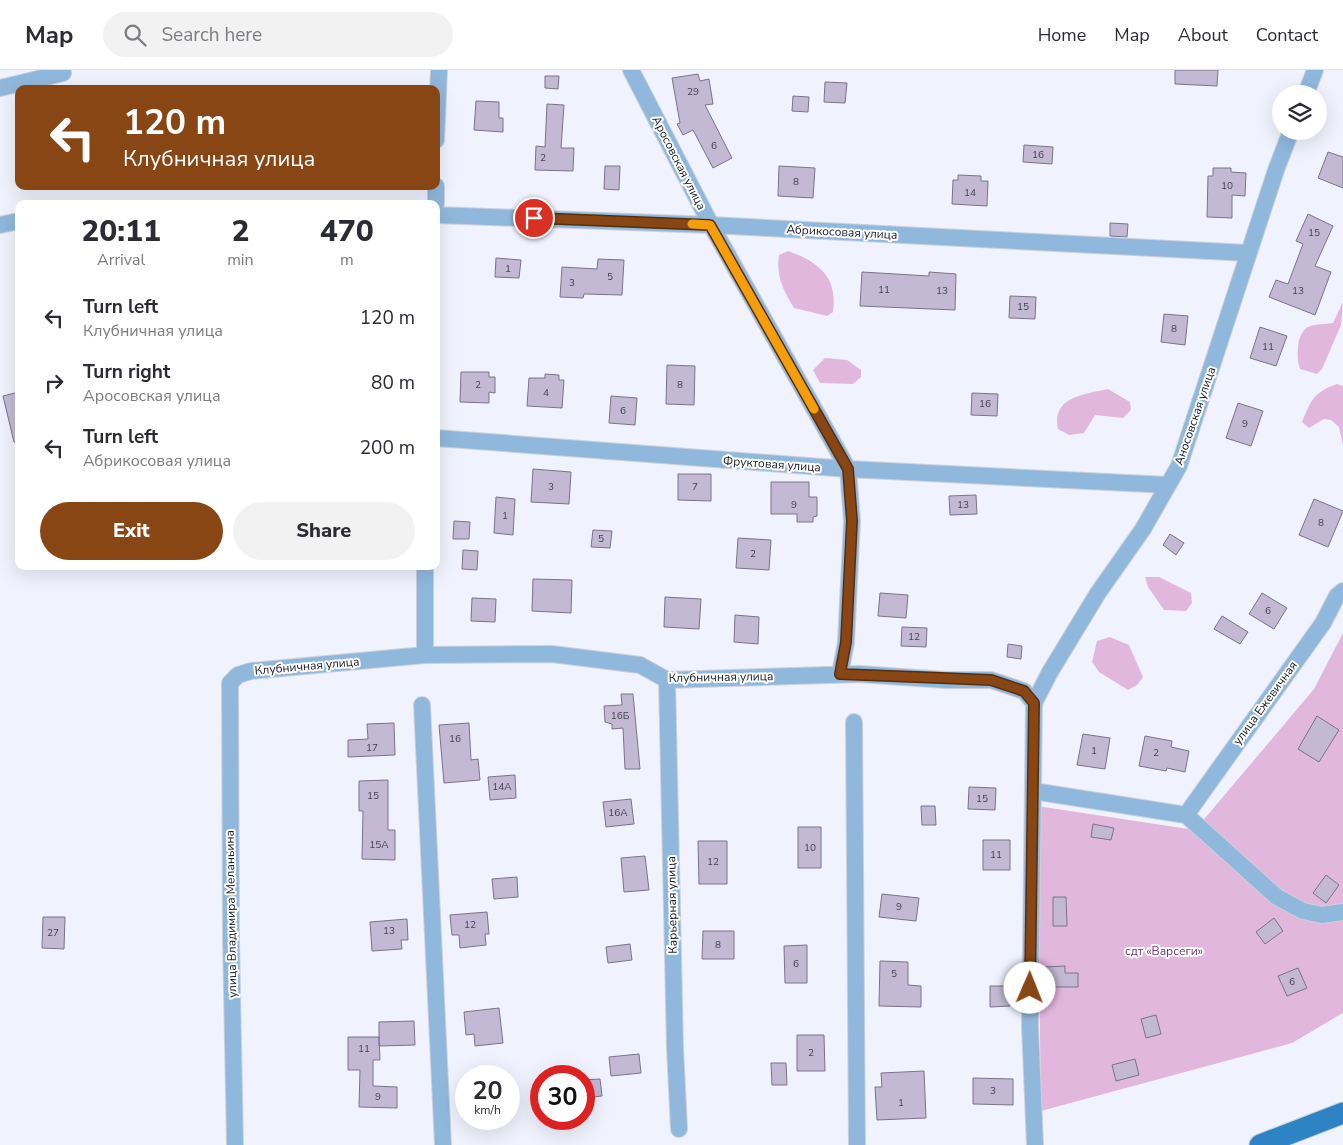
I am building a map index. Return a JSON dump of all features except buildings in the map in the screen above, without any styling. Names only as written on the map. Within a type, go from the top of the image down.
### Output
[{"type":"main road","points":[[1260,1145],[1343,1114]]},
{"type":"street","points":[[438,85],[439,70]]},
{"type":"street","name":"Аросовская улица","points":[[632,70],[710,225],[848,469],[852,521],[846,642],[840,674]]},
{"type":"street","points":[[1309,85],[1315,70]]},
{"type":"street","points":[[0,88],[63,73]]},
{"type":"street","name":"Аносовская улица","points":[[1034,703],[1050,672],[1098,593],[1143,529],[1179,466],[1248,253],[1288,140]]},
{"type":"street","name":"Абрикосовая улица","points":[[440,215],[710,225],[1248,253]]},
{"type":"street","points":[[0,226],[15,222]]},
{"type":"street","name":"Фруктовая улица","points":[[440,438],[848,469],[1168,485]]},
{"type":"street","points":[[425,570],[425,655]]},
{"type":"street","name":"улица Ежевичная","points":[[1186,815],[1323,623],[1337,596],[1343,591]]},
{"type":"street","name":"Клубничная улица","points":[[230,683],[238,675],[251,671],[425,655],[552,654],[640,665],[667,680],[840,674],[991,680],[1024,691],[1034,703]]},
{"type":"street","name":"Карьерная улица","points":[[667,680],[675,1048],[679,1129]]},
{"type":"street","name":"улица Владимира Меланьина","points":[[230,683],[231,940],[235,1145]]},
{"type":"street","points":[[1034,703],[1030,1027],[1035,1145]]},
{"type":"street","points":[[422,705],[443,1145]]},
{"type":"street","points":[[854,722],[857,1145]]},
{"type":"street","points":[[1033,791],[1186,815],[1277,897],[1303,911],[1322,914],[1343,912]]},
{"type":"green space","points":[[788,251],[809,260],[824,272],[829,280],[834,300],[833,312],[827,316],[794,308],[784,289],[778,263],[779,255]]},
{"type":"green space","points":[[1343,302],[1341,325],[1322,369],[1317,374],[1300,369],[1298,346],[1304,330],[1314,325],[1333,323]]},
{"type":"green space","points":[[825,358],[847,360],[861,370],[861,377],[853,384],[820,383],[813,370]]},
{"type":"green space","points":[[1337,384],[1343,386],[1343,445],[1339,427],[1331,420],[1324,419],[1309,428],[1302,422],[1314,398],[1323,390]]},
{"type":"green space","points":[[1108,389],[1130,402],[1131,410],[1123,418],[1095,415],[1084,433],[1069,435],[1058,429],[1057,418],[1065,404],[1080,395]]},
{"type":"green space","points":[[1145,577],[1159,577],[1191,593],[1192,603],[1186,611],[1164,610],[1148,587]]},
{"type":"green space","name":"сдт «Варсеги»","points":[[1343,633],[1343,1013],[1292,1043],[1041,1111],[1037,806],[1195,830],[1314,689]]},
{"type":"green space","points":[[1110,637],[1129,645],[1143,677],[1137,685],[1128,690],[1099,672],[1092,662],[1097,641]]},
{"type":"slow traffic","points":[[692,224],[710,225],[814,409]]},
{"type":"route","points":[[534,218],[710,225],[848,469],[852,521],[846,642],[840,674],[946,680],[991,680],[1024,691],[1034,703],[1030,988]]}]
